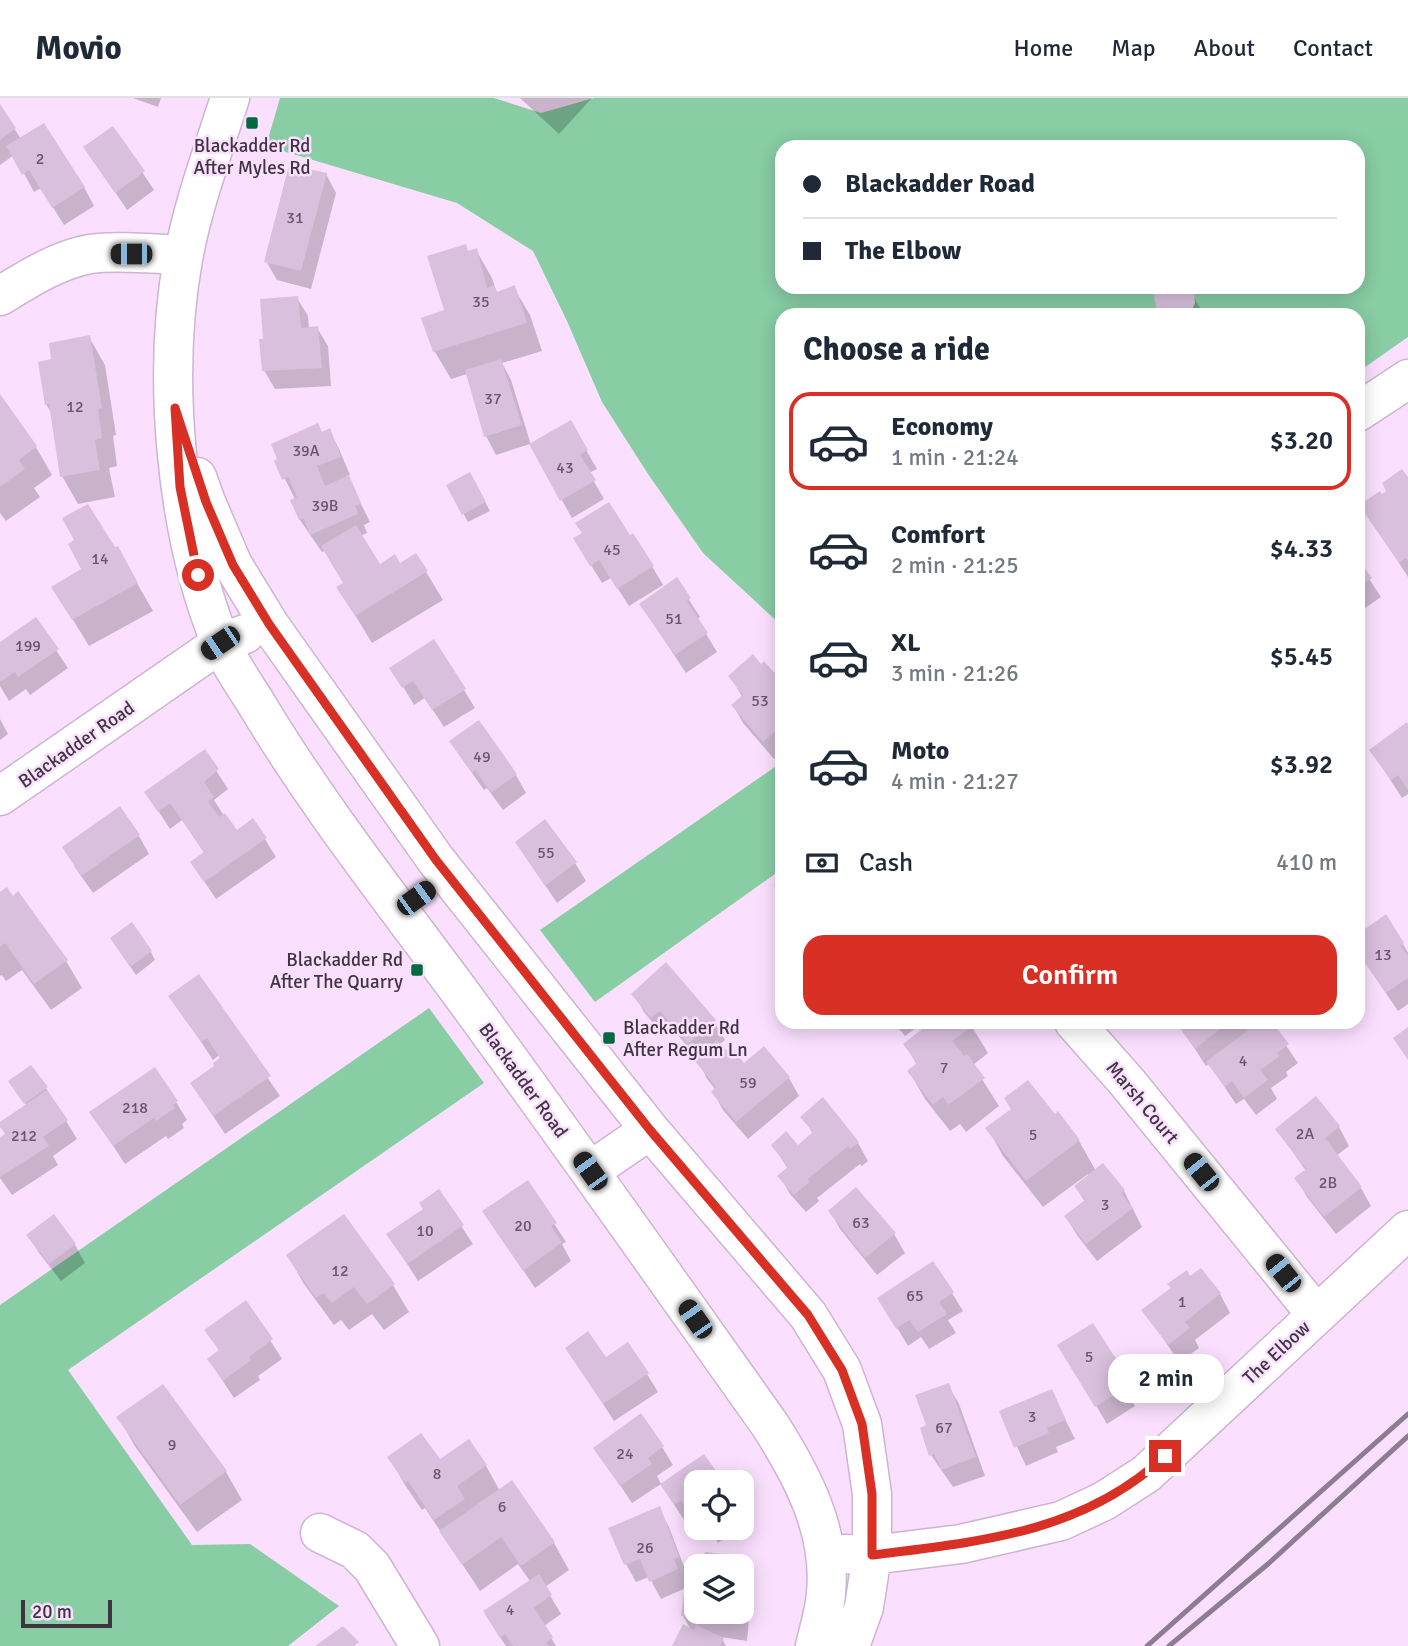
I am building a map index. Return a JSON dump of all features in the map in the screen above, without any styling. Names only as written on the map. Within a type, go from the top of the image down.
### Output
[{"type":"street","name":"Blackadder Road","points":[[230,98],[199,196],[184,255],[175,312],[175,408],[183,499],[198,575],[220,643],[320,803],[590,1171],[794,1462],[812,1501],[825,1553],[826,1593],[814,1646]]},
{"type":"street","points":[[0,296],[34,275],[63,262],[92,254],[184,255]]},
{"type":"street","points":[[1365,407],[1408,379]]},
{"type":"street","name":"Blackadder Road","points":[[175,408],[206,502],[233,565],[269,624],[448,875],[650,1130],[808,1315],[842,1370],[862,1424],[872,1494],[872,1555],[864,1607],[850,1646]]},
{"type":"street","name":"Blackadder Road","points":[[0,796],[220,643],[269,624]]},
{"type":"street","points":[[400,910],[448,875]]},
{"type":"street","name":"Marsh Court","points":[[1080,1029],[1127,1082],[1316,1314]]},
{"type":"street","points":[[590,1171],[650,1130]]},
{"type":"street","name":"The Elbow","points":[[825,1553],[872,1555],[961,1544],[1061,1521],[1104,1501],[1146,1474],[1408,1230]]},
{"type":"street","points":[[320,1533],[355,1550],[372,1567],[420,1646]]},
{"type":"green space","points":[[280,98],[494,98],[541,113],[594,98],[1408,98],[1408,337],[1365,367],[1365,308],[775,308],[775,620],[703,553],[648,474],[602,402],[533,251],[457,203],[266,146]]},
{"type":"green space","points":[[775,767],[775,874],[595,1002],[540,930]]},
{"type":"green space","points":[[429,1008],[484,1083],[68,1370],[192,1545],[250,1544],[339,1606],[288,1646],[0,1646],[0,1305]]},
{"type":"building","points":[[0,104],[16,128],[0,140]]},
{"type":"building","points":[[44,123],[85,187],[52,208],[29,170],[22,175],[6,146]]},
{"type":"building","points":[[113,126],[145,171],[115,193],[83,147]]},
{"type":"building","points":[[289,165],[327,173],[301,271],[264,262]]},
{"type":"building","points":[[466,244],[468,251],[477,248],[487,288],[494,285],[497,292],[515,285],[527,323],[433,352],[421,318],[444,310],[427,256]]},
{"type":"building","points":[[1155,294],[1194,294],[1195,303],[1193,308],[1157,308]]},
{"type":"building","points":[[298,296],[301,328],[318,326],[322,368],[262,371],[259,339],[263,339],[260,299]]},
{"type":"building","points":[[90,335],[102,408],[98,409],[102,438],[95,440],[100,470],[60,477],[49,404],[45,405],[38,362],[51,359],[49,343]]},
{"type":"building","points":[[501,359],[522,425],[484,437],[465,370]]},
{"type":"building","points":[[0,394],[37,446],[19,460],[25,469],[0,487]]},
{"type":"building","points":[[571,420],[588,450],[580,455],[596,480],[560,501],[529,444]]},
{"type":"building","points":[[318,423],[322,432],[330,428],[341,457],[317,466],[325,486],[349,475],[361,503],[355,506],[358,514],[310,535],[304,519],[299,520],[290,500],[297,497],[288,477],[282,480],[271,444]]},
{"type":"building","points":[[1402,469],[1408,477],[1408,561],[1406,558],[1399,563],[1365,514],[1365,501],[1380,491],[1382,494],[1386,491],[1382,483]]},
{"type":"building","points":[[470,472],[486,502],[462,515],[446,485]]},
{"type":"building","points":[[609,502],[654,566],[617,589],[599,560],[590,566],[573,538],[582,533],[575,523]]},
{"type":"building","points":[[88,504],[115,547],[118,546],[138,583],[72,620],[51,587],[81,569],[68,544],[74,540],[62,518]]},
{"type":"building","points":[[356,525],[380,564],[395,554],[400,563],[416,553],[428,571],[355,616],[336,587],[343,583],[321,546]]},
{"type":"building","points":[[1365,568],[1372,578],[1365,582]]},
{"type":"building","points":[[677,577],[691,598],[687,601],[708,633],[675,655],[639,604]]},
{"type":"building","points":[[36,617],[59,649],[18,677],[15,672],[0,682],[0,642]]},
{"type":"building","points":[[434,639],[466,689],[432,710],[413,681],[402,688],[389,668]]},
{"type":"building","points":[[753,654],[761,664],[764,661],[775,673],[775,731],[763,742],[731,705],[743,695],[728,676]]},
{"type":"building","points":[[479,720],[517,774],[491,793],[475,770],[472,773],[449,741]]},
{"type":"building","points":[[1407,722],[1408,790],[1398,775],[1391,780],[1369,750]]},
{"type":"building","points":[[205,749],[219,769],[204,782],[214,797],[208,801],[219,817],[225,813],[237,830],[253,818],[267,838],[204,882],[190,862],[204,852],[170,803],[158,812],[144,792]]},
{"type":"building","points":[[120,806],[140,835],[81,876],[62,847]]},
{"type":"building","points":[[545,819],[577,862],[545,886],[515,842]]},
{"type":"building","points":[[7,887],[13,896],[18,891],[68,960],[34,984],[5,943],[0,947],[0,892]]},
{"type":"building","points":[[1386,914],[1404,943],[1401,946],[1408,956],[1408,978],[1386,993],[1365,963],[1365,929]]},
{"type":"building","points":[[132,922],[152,951],[130,967],[110,938]]},
{"type":"building","points":[[666,962],[716,1020],[688,1044],[660,1011],[651,1018],[631,994]]},
{"type":"building","points":[[199,974],[271,1076],[213,1116],[190,1083],[214,1066],[213,1063],[220,1058],[207,1038],[201,1042],[168,996]]},
{"type":"building","points":[[1408,1027],[1408,1060],[1393,1038]]},
{"type":"building","points":[[922,1029],[968,1029],[952,1041],[964,1056],[967,1054],[985,1078],[948,1105],[943,1097],[933,1105],[907,1071],[917,1063],[903,1044]]},
{"type":"building","points":[[1180,1029],[1220,1029],[1195,1049]]},
{"type":"building","points":[[1250,1029],[1277,1029],[1289,1044],[1277,1053],[1279,1057],[1260,1070],[1268,1080],[1244,1098],[1232,1081],[1225,1087],[1206,1062]]},
{"type":"building","points":[[717,1040],[727,1051],[731,1046],[744,1063],[764,1046],[790,1077],[736,1122],[711,1092],[716,1087],[694,1060]]},
{"type":"building","points":[[31,1065],[48,1087],[24,1104],[8,1081]]},
{"type":"building","points":[[155,1067],[178,1101],[173,1105],[175,1108],[156,1121],[154,1118],[113,1146],[89,1112]]},
{"type":"building","points":[[1028,1080],[1055,1114],[1058,1111],[1080,1140],[1026,1181],[985,1128],[1011,1109],[1004,1098]]},
{"type":"building","points":[[47,1090],[68,1120],[43,1137],[49,1146],[0,1177],[0,1137],[5,1134],[0,1122]]},
{"type":"building","points":[[1316,1096],[1340,1126],[1325,1138],[1362,1187],[1324,1217],[1294,1178],[1306,1169],[1275,1129]]},
{"type":"building","points":[[823,1097],[859,1142],[850,1149],[848,1146],[808,1179],[810,1182],[794,1195],[777,1176],[788,1167],[771,1145],[786,1131],[798,1145],[813,1132],[800,1117]]},
{"type":"building","points":[[1103,1163],[1125,1190],[1121,1193],[1133,1208],[1086,1244],[1064,1216],[1085,1200],[1074,1186]]},
{"type":"building","points":[[528,1180],[557,1223],[551,1226],[562,1242],[523,1271],[482,1211]]},
{"type":"building","points":[[856,1187],[896,1233],[865,1258],[828,1211]]},
{"type":"building","points":[[439,1189],[464,1225],[407,1264],[386,1234],[423,1209],[419,1203]]},
{"type":"building","points":[[54,1214],[76,1244],[49,1264],[26,1235]]},
{"type":"building","points":[[344,1214],[395,1284],[367,1304],[354,1287],[332,1303],[324,1293],[316,1298],[286,1255]]},
{"type":"building","points":[[933,1261],[954,1292],[939,1302],[947,1314],[918,1332],[909,1320],[896,1329],[877,1298]]},
{"type":"building","points":[[1201,1268],[1221,1293],[1185,1322],[1190,1328],[1168,1345],[1141,1310],[1171,1288],[1167,1284],[1187,1270],[1190,1276]]},
{"type":"building","points":[[246,1300],[273,1339],[223,1381],[207,1359],[219,1350],[204,1330]]},
{"type":"building","points":[[1093,1323],[1122,1368],[1116,1372],[1126,1387],[1095,1407],[1057,1345]]},
{"type":"building","points":[[588,1331],[606,1357],[628,1342],[649,1373],[603,1404],[565,1348]]},
{"type":"building","points":[[949,1383],[976,1457],[941,1470],[934,1454],[929,1456],[920,1428],[926,1425],[915,1395]]},
{"type":"building","points":[[163,1384],[227,1471],[180,1505],[116,1417]]},
{"type":"building","points":[[1052,1389],[1066,1420],[1047,1428],[1049,1433],[1014,1448],[999,1411]]},
{"type":"building","points":[[641,1413],[664,1446],[648,1458],[652,1464],[620,1486],[593,1448]]},
{"type":"building","points":[[421,1433],[440,1459],[469,1439],[487,1465],[457,1486],[465,1499],[434,1520],[408,1481],[405,1483],[387,1457]]},
{"type":"building","points":[[704,1454],[715,1470],[684,1470],[684,1506],[681,1501],[674,1505],[660,1484]]},
{"type":"building","points":[[512,1480],[555,1542],[521,1566],[501,1537],[462,1565],[439,1531]]},
{"type":"building","points":[[660,1506],[679,1557],[674,1559],[678,1569],[649,1582],[640,1559],[624,1565],[608,1528]]},
{"type":"building","points":[[539,1574],[552,1595],[534,1608],[553,1637],[546,1643],[548,1646],[513,1646],[505,1634],[500,1638],[483,1611]]},
{"type":"building","points":[[684,1591],[684,1616],[681,1616]]},
{"type":"building","points":[[683,1624],[694,1630],[696,1625],[724,1638],[720,1646],[672,1646]]},
{"type":"building","points":[[343,1626],[359,1642],[354,1646],[315,1646]]},
{"type":"railway","points":[[1147,1646],[1408,1414]]},
{"type":"railway","points":[[1169,1646],[1268,1564],[1408,1436]]},
{"type":"place","name":"Blackadder Rd After Myles Rd","points":[[252,123]]},
{"type":"place","name":"Blackadder Rd After The Quarry","points":[[417,970]]},
{"type":"place","name":"Blackadder Rd After Regum Ln","points":[[609,1038]]},
{"type":"route","points":[[198,575],[180,487],[175,408],[206,502],[233,565],[269,624],[436,860],[650,1130],[808,1315],[842,1370],[862,1424],[872,1494],[872,1555],[961,1544],[1061,1521],[1104,1501],[1146,1474],[1165,1456]]}]
